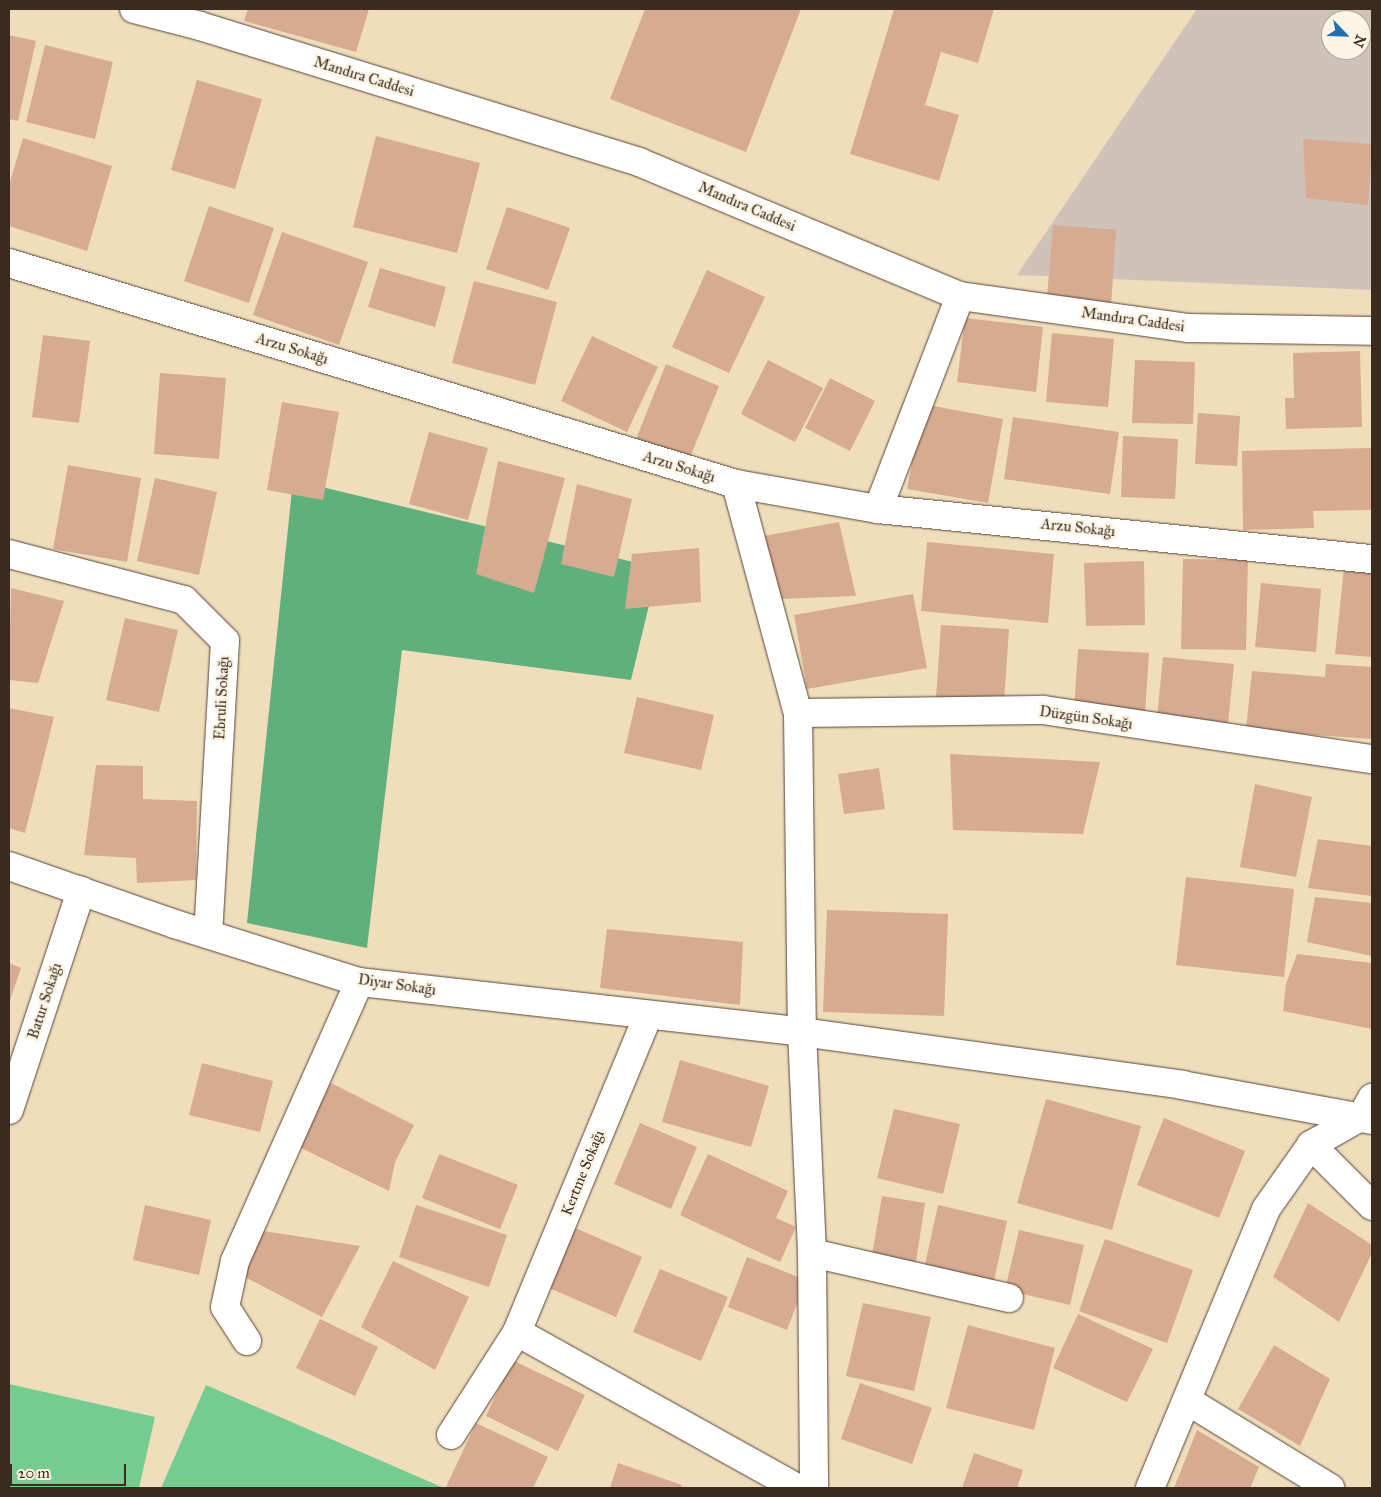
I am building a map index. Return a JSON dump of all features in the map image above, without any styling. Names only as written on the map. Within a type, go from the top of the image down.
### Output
[{"type":"street","name":"Mandıra Caddesi","points":[[134,9],[200,26],[639,162],[960,296],[1189,328],[1372,331]]},
{"type":"street","name":"Arzu Sokağı","points":[[9,263],[736,484],[878,509],[1372,559]]},
{"type":"street","points":[[878,509],[960,296]]},
{"type":"street","points":[[736,484],[798,713],[802,1032],[812,1253],[814,1488]]},
{"type":"street","name":"Ebruli Sokağı","points":[[9,554],[184,600],[225,641],[208,934]]},
{"type":"street","name":"Düzgün Sokağı","points":[[798,713],[1043,710],[1372,759]]},
{"type":"street","name":"Diyar Sokağı","points":[[9,866],[208,934],[359,982],[802,1032],[1369,1111]]},
{"type":"street","name":"Batur Sokağı","points":[[9,1110],[81,891]]},
{"type":"street","points":[[247,1341],[225,1306],[235,1261],[359,982]]},
{"type":"street","name":"Kertme Sokağı","points":[[451,1436],[517,1332],[648,1015]]},
{"type":"street","points":[[1150,1488],[1188,1401],[1266,1209],[1311,1145],[1369,1111]]},
{"type":"street","points":[[1311,1145],[1372,1206]]},
{"type":"street","points":[[812,1253],[1009,1298]]},
{"type":"street","points":[[517,1332],[797,1488]]},
{"type":"street","points":[[1188,1401],[1330,1488]]},
{"type":"shaded area","points":[[1197,9],[1372,9],[1372,290],[1017,275]]},
{"type":"green space","points":[[293,480],[658,568],[631,680],[402,650],[367,948],[247,923]]},
{"type":"green space","points":[[9,1384],[155,1417],[139,1488],[9,1488]]},
{"type":"green space","points":[[206,1385],[444,1488],[161,1488]]},
{"type":"building","points":[[248,9],[369,9],[356,52],[244,21]]},
{"type":"building","points":[[645,9],[801,9],[746,152],[610,99]]},
{"type":"building","points":[[894,9],[994,9],[978,63],[941,52],[925,105],[959,115],[939,181],[850,154]]},
{"type":"building","points":[[9,35],[36,41],[18,121],[9,119]]},
{"type":"building","points":[[45,45],[113,62],[95,139],[26,122]]},
{"type":"building","points":[[197,80],[262,99],[235,189],[171,170]]},
{"type":"building","points":[[376,136],[480,163],[457,253],[353,227]]},
{"type":"building","points":[[23,138],[112,166],[87,251],[9,226],[9,185]]},
{"type":"building","points":[[1303,139],[1372,144],[1368,205],[1306,198]]},
{"type":"building","points":[[209,206],[274,228],[249,303],[184,281]]},
{"type":"building","points":[[507,207],[570,228],[548,290],[486,269]]},
{"type":"building","points":[[1053,225],[1116,230],[1111,306],[1047,297]]},
{"type":"building","points":[[282,232],[368,262],[339,345],[253,315]]},
{"type":"building","points":[[380,268],[446,287],[435,327],[368,307]]},
{"type":"building","points":[[707,270],[765,297],[729,373],[672,347]]},
{"type":"building","points":[[474,281],[557,302],[535,385],[452,363]]},
{"type":"building","points":[[965,318],[1043,327],[1036,392],[957,382]]},
{"type":"building","points":[[1052,333],[1114,339],[1108,407],[1046,402]]},
{"type":"building","points":[[43,335],[90,341],[79,423],[32,417]]},
{"type":"building","points":[[592,336],[658,367],[627,432],[561,401]]},
{"type":"building","points":[[1360,351],[1362,427],[1286,429],[1285,398],[1294,398],[1293,353]]},
{"type":"building","points":[[768,360],[823,388],[795,442],[741,414]]},
{"type":"building","points":[[1135,360],[1195,362],[1193,424],[1132,423]]},
{"type":"building","points":[[666,364],[719,386],[689,460],[636,439]]},
{"type":"building","points":[[160,373],[226,378],[219,459],[154,454]]},
{"type":"building","points":[[830,378],[875,401],[850,451],[805,428]]},
{"type":"building","points":[[282,402],[339,412],[323,500],[267,490]]},
{"type":"building","points":[[923,404],[1003,419],[988,503],[907,489]]},
{"type":"building","points":[[1198,413],[1240,416],[1237,466],[1195,464]]},
{"type":"building","points":[[1013,417],[1119,432],[1110,494],[1004,479]]},
{"type":"building","points":[[429,432],[488,448],[468,520],[409,504]]},
{"type":"building","points":[[1123,436],[1178,439],[1175,499],[1121,497]]},
{"type":"building","points":[[1372,448],[1372,510],[1313,511],[1314,528],[1243,530],[1242,451]]},
{"type":"building","points":[[498,461],[565,478],[534,593],[476,574]]},
{"type":"building","points":[[68,465],[141,478],[127,562],[53,549]]},
{"type":"building","points":[[155,478],[217,492],[199,575],[137,561]]},
{"type":"building","points":[[577,484],[632,499],[614,577],[561,564]]},
{"type":"building","points":[[839,522],[856,596],[779,599],[764,536]]},
{"type":"building","points":[[927,542],[1054,554],[1048,623],[921,611]]},
{"type":"building","points":[[699,548],[701,602],[625,609],[632,554]]},
{"type":"building","points":[[1183,559],[1248,560],[1246,650],[1181,649]]},
{"type":"building","points":[[1144,561],[1145,625],[1086,626],[1084,563]]},
{"type":"building","points":[[1344,568],[1372,571],[1372,657],[1335,654]]},
{"type":"building","points":[[1261,583],[1321,589],[1316,652],[1255,647]]},
{"type":"building","points":[[11,588],[64,601],[38,683],[9,680]]},
{"type":"building","points":[[913,594],[927,668],[807,689],[794,615]]},
{"type":"building","points":[[125,618],[178,630],[159,712],[106,700]]},
{"type":"building","points":[[941,625],[1009,629],[1004,702],[936,698]]},
{"type":"building","points":[[1078,649],[1149,653],[1145,714],[1074,710]]},
{"type":"building","points":[[1163,657],[1234,664],[1228,725],[1157,718]]},
{"type":"building","points":[[1326,664],[1372,667],[1372,739],[1246,730],[1252,671],[1325,677]]},
{"type":"building","points":[[637,697],[714,715],[701,770],[624,753]]},
{"type":"building","points":[[9,708],[54,717],[25,833],[9,828]]},
{"type":"building","points":[[950,754],[1100,762],[1083,834],[953,830]]},
{"type":"building","points":[[96,765],[143,766],[143,799],[197,801],[196,880],[137,883],[136,858],[84,855]]},
{"type":"building","points":[[879,768],[885,809],[844,814],[838,774]]},
{"type":"building","points":[[1255,784],[1312,797],[1296,877],[1240,867]]},
{"type":"building","points":[[1318,839],[1372,846],[1372,896],[1308,888]]},
{"type":"building","points":[[1186,877],[1294,889],[1284,977],[1176,965]]},
{"type":"building","points":[[1315,897],[1372,903],[1372,956],[1307,942]]},
{"type":"building","points":[[827,910],[948,914],[944,1016],[823,1012]]},
{"type":"building","points":[[607,929],[743,942],[740,1005],[600,988]]},
{"type":"building","points":[[1297,954],[1372,963],[1372,1029],[1283,1011],[1286,984]]},
{"type":"building","points":[[9,963],[21,968],[9,1003]]},
{"type":"building","points":[[680,1060],[769,1086],[751,1147],[662,1122]]},
{"type":"building","points":[[202,1063],[273,1081],[260,1132],[189,1115]]},
{"type":"building","points":[[331,1083],[414,1125],[395,1162],[389,1191],[299,1147]]},
{"type":"building","points":[[1046,1099],[1141,1126],[1112,1230],[1017,1203]]},
{"type":"building","points":[[894,1109],[960,1124],[943,1194],[877,1178]]},
{"type":"building","points":[[1164,1118],[1245,1151],[1219,1218],[1137,1185]]},
{"type":"building","points":[[640,1123],[697,1147],[671,1209],[614,1184]]},
{"type":"building","points":[[439,1154],[518,1185],[500,1229],[422,1198]]},
{"type":"building","points":[[708,1154],[788,1191],[776,1218],[796,1227],[780,1262],[680,1215]]},
{"type":"building","points":[[882,1196],[925,1203],[915,1268],[871,1261]]},
{"type":"building","points":[[1308,1203],[1372,1245],[1372,1253],[1339,1322],[1273,1277]]},
{"type":"building","points":[[145,1205],[211,1220],[199,1275],[133,1260]]},
{"type":"building","points":[[416,1205],[507,1235],[489,1287],[399,1257]]},
{"type":"building","points":[[938,1205],[1007,1221],[993,1285],[924,1269]]},
{"type":"building","points":[[573,1227],[642,1257],[616,1317],[547,1287]]},
{"type":"building","points":[[1019,1230],[1084,1245],[1070,1305],[1005,1290]]},
{"type":"building","points":[[264,1231],[360,1246],[322,1317],[241,1275]]},
{"type":"building","points":[[1105,1239],[1193,1270],[1167,1343],[1079,1311]]},
{"type":"building","points":[[747,1257],[806,1280],[787,1330],[728,1307]]},
{"type":"building","points":[[393,1261],[469,1297],[435,1370],[361,1327]]},
{"type":"building","points":[[660,1269],[728,1297],[701,1361],[633,1332]]},
{"type":"building","points":[[863,1303],[931,1317],[914,1391],[846,1376]]},
{"type":"building","points":[[1078,1314],[1153,1349],[1127,1402],[1053,1368]]},
{"type":"building","points":[[320,1319],[378,1347],[355,1396],[296,1368]]},
{"type":"building","points":[[968,1325],[1055,1348],[1034,1430],[946,1408]]},
{"type":"building","points":[[1274,1345],[1330,1379],[1300,1446],[1238,1409]]},
{"type":"building","points":[[512,1360],[585,1395],[558,1451],[486,1416]]},
{"type":"building","points":[[860,1383],[932,1408],[912,1464],[841,1439]]},
{"type":"building","points":[[476,1423],[548,1457],[533,1488],[446,1487]]},
{"type":"building","points":[[1197,1430],[1259,1467],[1250,1488],[1174,1488]]},
{"type":"building","points":[[974,1453],[1023,1470],[1017,1488],[962,1488]]},
{"type":"building","points":[[618,1463],[682,1485],[680,1488],[610,1488]]}]
